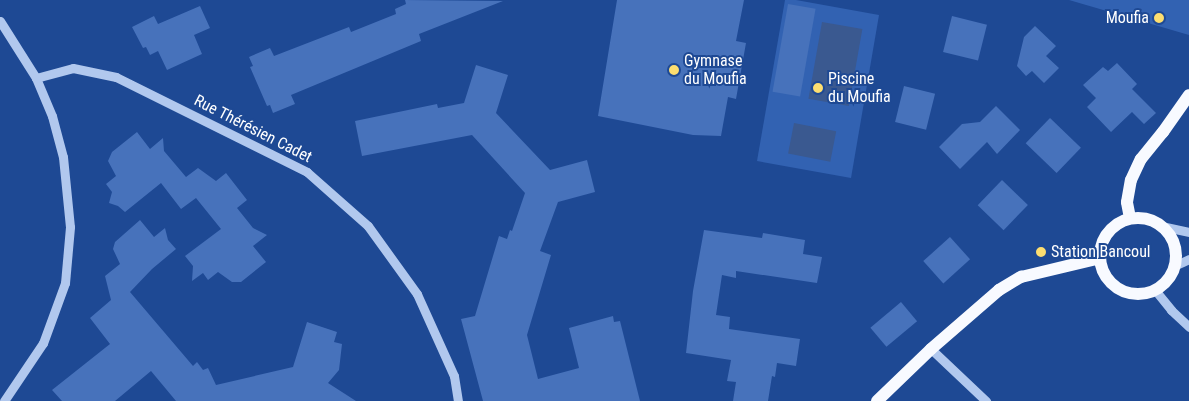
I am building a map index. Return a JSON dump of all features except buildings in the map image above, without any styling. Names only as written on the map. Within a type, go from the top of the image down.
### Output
[{"type":"main road","points":[[1130,218],[1127,202],[1134,173],[1141,159],[1189,95]]},
{"type":"main road","points":[[1130,218],[1152,220],[1161,226],[1174,244],[1174,266],[1166,280],[1155,290],[1134,293],[1115,286],[1105,274],[1100,258],[1100,248],[1108,233],[1120,222],[1130,218]]},
{"type":"main road","points":[[877,401],[931,348],[982,302],[1021,277],[1100,258]]},
{"type":"street","points":[[0,21],[36,78],[52,116],[63,157],[70,227],[64,283],[43,343],[4,401]]},
{"type":"street","name":"Rue Thérésien Cadet","points":[[36,78],[73,68],[116,76],[307,172],[368,226],[417,294],[454,376],[458,401]]},
{"type":"street","points":[[1161,226],[1189,232]]},
{"type":"street","points":[[1174,266],[1189,258]]},
{"type":"street","points":[[1155,290],[1171,310],[1189,327]]},
{"type":"street","points":[[931,348],[986,401]]},
{"type":"shaded area","name":"Piscine du Moufia","points":[[785,0],[796,0],[879,15],[851,178],[757,161]]},
{"type":"shaded area","name":"Moufia","points":[[1069,0],[1189,0],[1189,35]]},
{"type":"shaded area","points":[[822,22],[862,29],[849,106],[808,99]]},
{"type":"shaded area","points":[[794,123],[836,131],[830,162],[788,153]]},
{"type":"place","name":"Moufia","points":[[1159,18]]},
{"type":"place","name":"Gymnase du Moufia","points":[[674,70]]},
{"type":"place","name":"Piscine du Moufia","points":[[818,88]]},
{"type":"place","name":"Station Bancoul","points":[[1041,252]]}]
